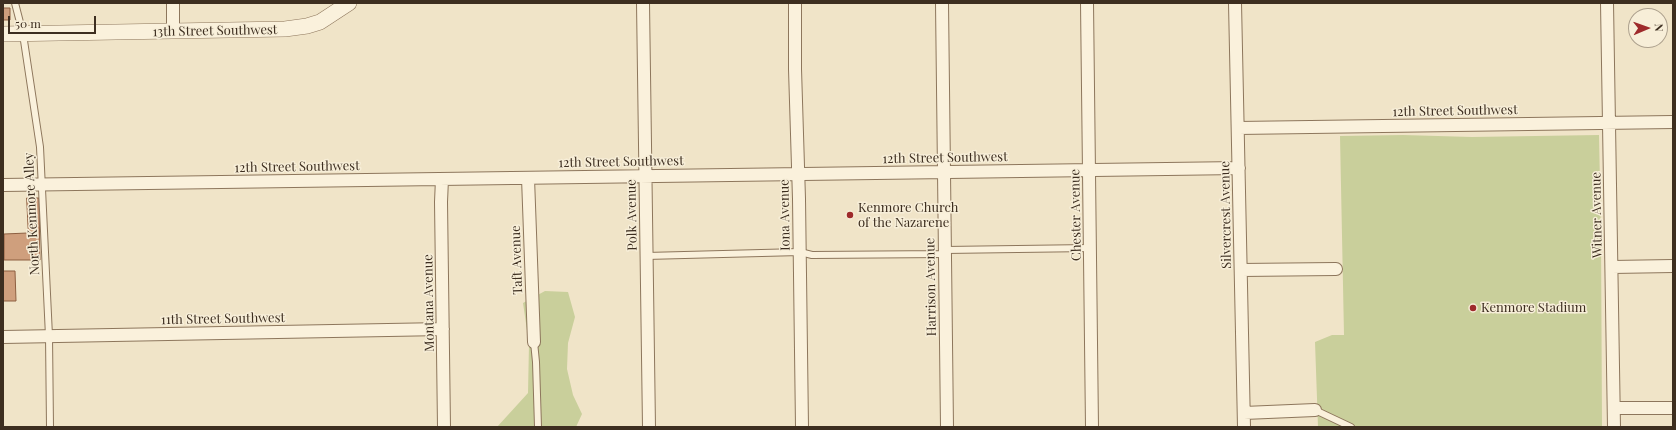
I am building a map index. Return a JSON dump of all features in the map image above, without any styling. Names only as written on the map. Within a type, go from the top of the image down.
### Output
[{"type":"street","points":[[172,3],[173,32]]},
{"type":"street","name":"13th Street Southwest","points":[[3,34],[266,30],[307,26],[320,22],[349,3]]},
{"type":"street","name":"Polk Avenue","points":[[643,3],[649,427]]},
{"type":"street","name":"Iona Avenue","points":[[796,3],[795,69],[800,252],[802,427]]},
{"type":"street","name":"Harrison Avenue","points":[[942,3],[947,427]]},
{"type":"street","name":"Chester Avenue","points":[[1086,3],[1092,427]]},
{"type":"street","name":"Silvercrest Avenue","points":[[1235,3],[1244,427]]},
{"type":"street","name":"Witner Avenue","points":[[1607,3],[1614,427]]},
{"type":"street","name":"12th Street Southwest","points":[[1238,128],[1673,122]]},
{"type":"street","name":"12th Street Southwest","points":[[3,185],[1239,168]]},
{"type":"street","name":"Taft Avenue","points":[[528,178],[534,342]]},
{"type":"street","name":"Montana Avenue","points":[[442,179],[444,427]]},
{"type":"street","points":[[1612,267],[1673,266]]},
{"type":"street","points":[[1240,270],[1336,269]]},
{"type":"street","name":"11th Street Southwest","points":[[3,337],[444,329]]},
{"type":"street","points":[[1614,408],[1673,408]]},
{"type":"street","points":[[1244,413],[1315,410]]},
{"type":"lane","name":"North Kenmore Alley","points":[[15,3],[22,34],[40,147],[49,336],[50,427]]},
{"type":"lane","points":[[646,256],[800,252],[812,255],[1090,248]]},
{"type":"lane","points":[[534,342],[538,427]]},
{"type":"lane","points":[[1315,410],[1351,427]]},
{"type":"green space","name":"Kenmore Stadium","points":[[1403,135],[1472,137],[1599,135],[1602,427],[1318,427],[1315,342],[1332,335],[1344,335],[1340,136]]},
{"type":"green space","points":[[545,291],[568,292],[575,317],[568,343],[567,369],[573,395],[582,414],[576,427],[497,427],[528,393],[529,344],[523,303]]},
{"type":"building","points":[[3,8],[10,8],[10,20],[3,20]]},
{"type":"building","points":[[27,198],[39,198],[40,260],[4,260],[4,234],[28,233]]},
{"type":"building","points":[[3,271],[15,271],[16,301],[3,301]]},
{"type":"place","name":"Kenmore Church of the Nazarene","points":[[850,215]]},
{"type":"place","name":"Kenmore Stadium","points":[[1473,308]]}]
